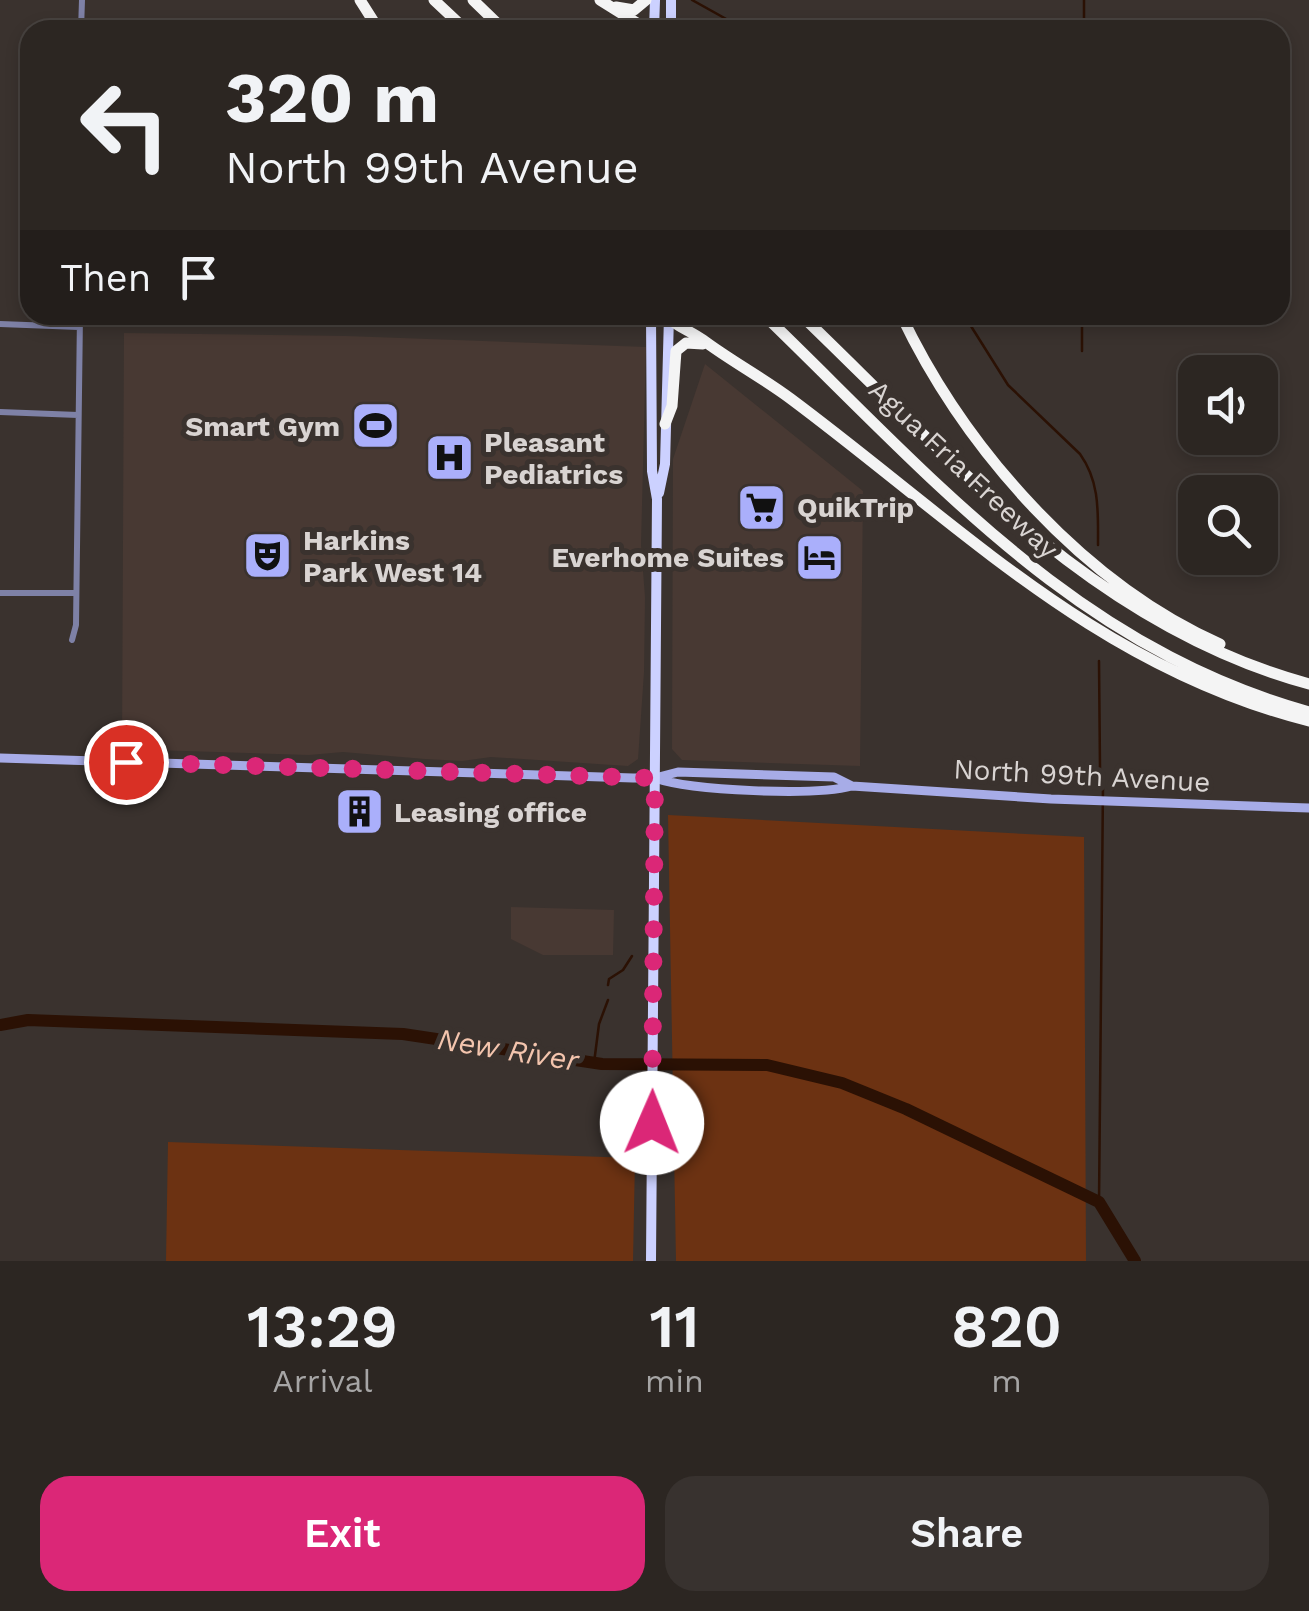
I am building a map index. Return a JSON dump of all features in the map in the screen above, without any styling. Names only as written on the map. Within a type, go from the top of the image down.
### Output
[{"type":"highway","points":[[434,0],[455,20]]},
{"type":"highway","points":[[473,0],[494,20]]},
{"type":"highway","points":[[603,2],[634,10],[646,0]]},
{"type":"highway","points":[[603,2],[634,20]]},
{"type":"highway","points":[[679,325],[792,400],[1065,612],[1128,649],[1199,683],[1309,721]]},
{"type":"highway","name":"Agua Fria Freeway","points":[[774,325],[974,519],[1054,586],[1166,657],[1234,687],[1309,712]]},
{"type":"highway","name":"Agua Fria Freeway","points":[[810,325],[1019,524],[1117,598],[1203,645],[1309,684]]},
{"type":"highway","points":[[906,325],[962,422],[1000,469],[1070,542],[1151,604],[1262,669]]},
{"type":"highway","points":[[665,424],[672,406],[676,350],[690,342],[712,347]]},
{"type":"main road","points":[[651,325],[652,471],[658,499]]},
{"type":"main road","points":[[650,1261],[658,499],[665,464],[667,325]]},
{"type":"main road","name":"North 99th Avenue","points":[[0,758],[655,778],[677,786],[834,791],[852,786],[1121,802],[1309,808]]},
{"type":"street","points":[[0,324],[80,328],[72,640]]},
{"type":"street","points":[[0,412],[78,415]]},
{"type":"street","points":[[0,593],[76,593]]},
{"type":"shaded area","points":[[124,333],[646,347],[641,545],[644,672],[638,759],[628,766],[491,757],[462,761],[343,752],[309,755],[122,749]]},
{"type":"shaded area","points":[[705,364],[863,491],[860,766],[682,760],[672,749],[673,459]]},
{"type":"shaded area","points":[[668,815],[1084,837],[1086,1261],[676,1261]]},
{"type":"shaded area","points":[[511,907],[614,910],[613,955],[543,955],[511,939]]},
{"type":"shaded area","points":[[168,1142],[635,1158],[633,1261],[166,1261]]},
{"type":"waterway","points":[[692,0],[728,20]]},
{"type":"waterway","points":[[1084,0],[1084,20]]},
{"type":"waterway","points":[[970,325],[1008,385],[1087,465],[1096,498],[1098,545]]},
{"type":"waterway","points":[[1082,325],[1082,351]]},
{"type":"waterway","points":[[1099,661],[1103,785],[1099,1202]]},
{"type":"waterway","points":[[608,985],[609,979],[623,970],[632,956]]},
{"type":"waterway","points":[[594,1063],[599,1024],[608,1000]]},
{"type":"waterway","name":"New River","points":[[0,1025],[28,1020],[403,1034],[602,1064],[767,1065],[842,1083],[906,1109],[1099,1202],[1135,1261]]},
{"type":"place","name":"Smart Gym","points":[[375,426]]},
{"type":"place","name":"Pleasant Pediatrics","points":[[449,458]]},
{"type":"place","name":"QuikTrip","points":[[762,507]]},
{"type":"place","name":"Harkins Park West 14","points":[[268,556]]},
{"type":"place","name":"Everhome Suites","points":[[819,557]]},
{"type":"place","name":"Leasing office","points":[[359,812]]},
{"type":"route","points":[[126,762],[655,778],[652,1123]]}]
